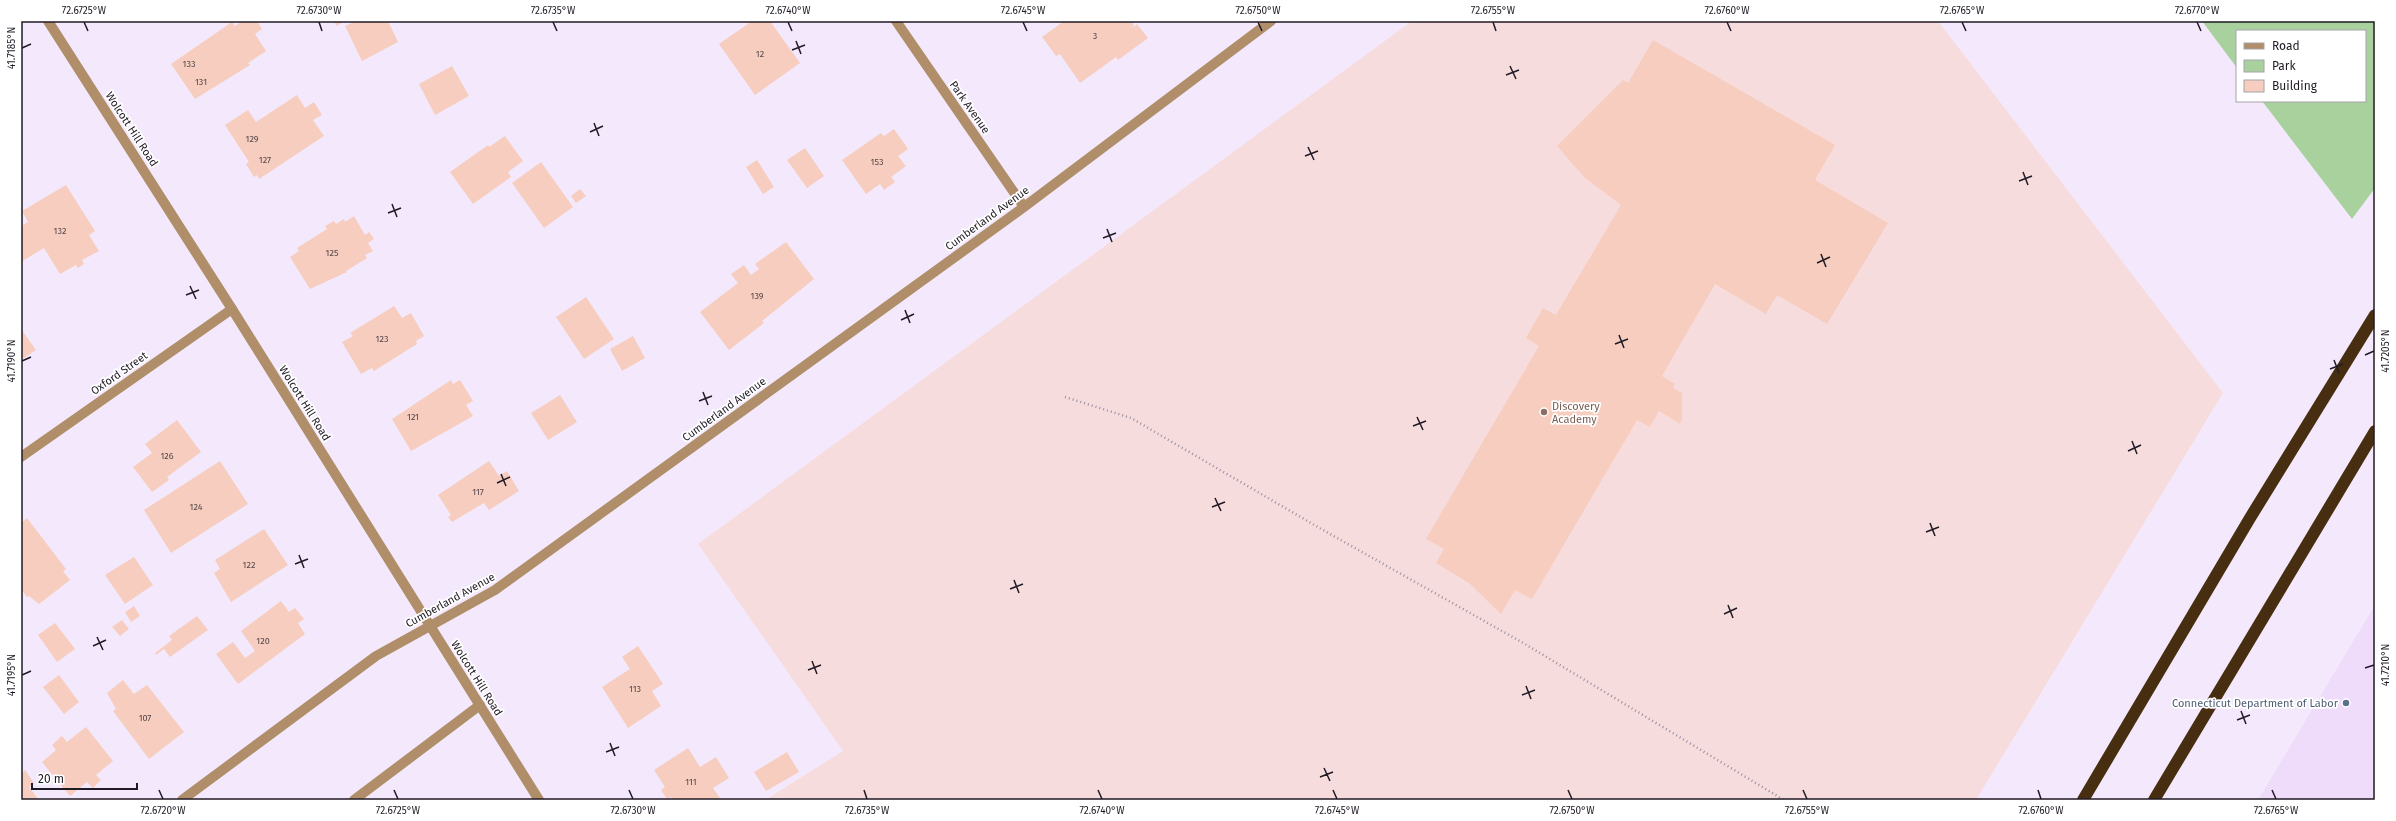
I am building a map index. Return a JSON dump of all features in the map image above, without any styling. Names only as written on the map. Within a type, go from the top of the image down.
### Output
[{"type":"highway","points":[[2083,800],[2250,518],[2375,315]]},
{"type":"highway","points":[[2154,800],[2375,431]]},
{"type":"street","name":"Wolcott Hill Road","points":[[48,21],[232,309],[539,800]]},
{"type":"street","name":"Park Avenue","points":[[896,21],[1024,206]]},
{"type":"street","name":"Cumberland Avenue","points":[[182,800],[376,656],[496,590],[1024,206],[1271,21]]},
{"type":"street","name":"Oxford Street","points":[[21,457],[232,309]]},
{"type":"street","points":[[354,800],[480,705]]},
{"type":"path","points":[[1065,397],[1131,418],[1316,526],[1525,644],[1784,800]]},
{"type":"shaded area","name":"Discovery Academy","points":[[1412,21],[1938,21],[2223,393],[1976,800],[765,800],[843,751],[698,544]]},
{"type":"shaded area","name":"Connecticut Department of Labor","points":[[2375,605],[2375,800],[2258,800]]},
{"type":"green space","points":[[2202,21],[2375,21],[2375,188],[2352,219],[2263,102],[2366,102],[2366,30],[2236,30],[2236,67]]},
{"type":"building","points":[[242,21],[257,21],[262,29],[255,34],[266,51],[248,63],[250,65],[195,99],[171,64],[232,22],[235,26]]},
{"type":"building","points":[[334,21],[344,21],[337,26]]},
{"type":"building","points":[[356,21],[388,21],[398,42],[362,61],[345,26]]},
{"type":"building","points":[[752,21],[770,21],[800,63],[755,95],[719,44]]},
{"type":"building","points":[[1064,21],[1131,21],[1134,25],[1132,28],[1137,24],[1148,38],[1118,60],[1116,57],[1080,83],[1060,54],[1056,56],[1042,37]]},
{"type":"building","points":[[1653,40],[1835,145],[1815,180],[1888,223],[1827,324],[1777,295],[1766,314],[1715,284],[1662,376],[1675,384],[1673,388],[1682,393],[1682,419],[1680,424],[1659,411],[1650,427],[1637,420],[1532,599],[1515,590],[1501,614],[1469,583],[1436,563],[1444,549],[1426,539],[1539,346],[1526,338],[1543,308],[1556,315],[1621,205],[1585,178],[1557,146],[1623,80],[1628,83]]},
{"type":"building","points":[[452,66],[469,96],[435,115],[419,84]]},
{"type":"building","points":[[297,95],[305,108],[314,102],[322,115],[313,120],[324,136],[259,179],[257,175],[254,177],[246,164],[249,162],[225,125],[248,110],[256,122]]},
{"type":"building","points":[[894,129],[908,149],[898,156],[906,166],[891,177],[895,182],[884,190],[880,184],[866,194],[842,160],[881,133],[884,136]]},
{"type":"building","points":[[505,136],[523,161],[508,172],[511,177],[473,204],[450,172],[488,145],[489,147]]},
{"type":"building","points":[[805,148],[824,176],[807,188],[787,160]]},
{"type":"building","points":[[757,160],[774,187],[763,194],[746,167]]},
{"type":"building","points":[[541,162],[573,207],[544,228],[512,183]]},
{"type":"building","points":[[66,185],[95,231],[89,235],[99,251],[82,260],[84,264],[78,268],[76,265],[60,274],[44,248],[21,262],[21,226],[28,222],[22,211]]},
{"type":"building","points":[[580,189],[586,196],[576,203],[571,196]]},
{"type":"building","points":[[354,216],[365,235],[369,232],[374,239],[368,243],[373,251],[365,255],[367,258],[346,271],[347,272],[310,289],[290,257],[299,251],[297,248],[327,229],[325,226],[334,221],[336,224],[344,219],[345,222]]},
{"type":"building","points":[[786,242],[814,279],[762,321],[764,323],[729,350],[700,312],[738,283],[731,274],[744,265],[751,275],[759,269],[755,264]]},
{"type":"building","points":[[586,297],[614,339],[584,359],[556,317]]},
{"type":"building","points":[[394,306],[402,318],[411,313],[424,336],[416,341],[417,344],[374,371],[372,368],[361,374],[342,342],[353,336],[350,333]]},
{"type":"building","points":[[21,329],[36,350],[21,360]]},
{"type":"building","points":[[633,336],[645,358],[622,371],[610,349]]},
{"type":"building","points":[[451,380],[453,384],[460,380],[473,401],[466,405],[473,416],[411,451],[392,419]]},
{"type":"building","points":[[560,395],[577,422],[548,440],[531,413]]},
{"type":"building","points":[[177,420],[201,452],[167,477],[169,480],[152,492],[133,467],[152,453],[145,444]]},
{"type":"building","points":[[220,461],[248,504],[171,553],[144,510]]},
{"type":"building","points":[[489,461],[499,476],[507,471],[519,491],[489,510],[484,503],[452,522],[448,517],[451,515],[438,495]]},
{"type":"building","points":[[27,518],[66,569],[63,571],[70,580],[39,604],[29,596],[27,597],[21,589],[21,523]]},
{"type":"building","points":[[264,529],[288,565],[231,602],[214,573],[220,569],[215,560]]},
{"type":"building","points":[[134,557],[153,585],[125,604],[105,575]]},
{"type":"building","points":[[281,601],[289,612],[295,608],[304,619],[298,623],[305,634],[238,684],[216,654],[233,642],[245,658],[255,651],[241,631]]},
{"type":"building","points":[[134,606],[140,616],[131,622],[125,612]]},
{"type":"building","points":[[197,616],[208,630],[170,657],[164,649],[156,655],[155,653],[172,640],[169,636]]},
{"type":"building","points":[[122,620],[129,629],[120,636],[112,627]]},
{"type":"building","points":[[55,623],[75,649],[57,662],[38,635]]},
{"type":"building","points":[[638,646],[663,684],[652,691],[661,706],[628,728],[602,687],[630,669],[622,657]]},
{"type":"building","points":[[59,675],[79,702],[64,714],[43,687]]},
{"type":"building","points":[[123,680],[134,694],[147,685],[184,732],[149,759],[113,711],[116,709],[107,693]]},
{"type":"building","points":[[86,727],[113,761],[96,775],[101,780],[93,788],[87,782],[70,796],[42,762],[56,750],[52,745],[62,736],[67,742]]},
{"type":"building","points":[[688,748],[700,767],[716,757],[729,778],[713,788],[720,798],[716,800],[673,800],[671,797],[667,799],[661,790],[665,787],[654,770]]},
{"type":"building","points":[[787,752],[799,772],[766,791],[754,772]]},
{"type":"building","points":[[25,770],[34,783],[29,787],[39,800],[21,800],[21,774]]},
{"type":"place","name":"Discovery Academy","points":[[1544,412]]},
{"type":"place","name":"Connecticut Department of Labor","points":[[2346,703]]}]
